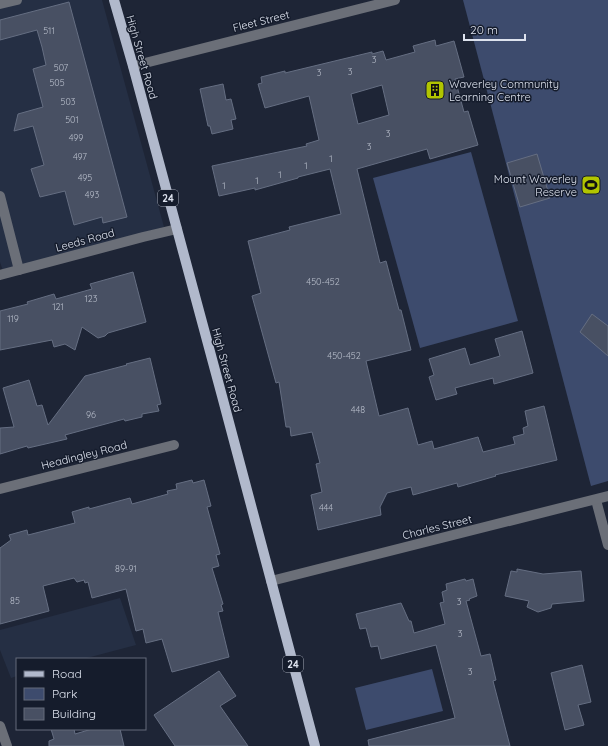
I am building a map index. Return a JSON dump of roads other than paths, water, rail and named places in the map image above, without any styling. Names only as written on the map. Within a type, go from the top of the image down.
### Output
[{"type":"main road","name":"High Street Road","points":[[114,0],[222,396],[315,746]]},
{"type":"street","points":[[0,4],[17,0]]},
{"type":"street","name":"Fleet Street","points":[[133,66],[395,0]]},
{"type":"street","points":[[0,196],[19,270]]},
{"type":"street","name":"Leeds Road","points":[[0,275],[177,229]]},
{"type":"street","name":"Headingley Road","points":[[0,489],[174,445]]},
{"type":"street","name":"Charles Street","points":[[271,581],[608,496]]},
{"type":"street","points":[[596,500],[608,545]]},
{"type":"street","points":[[0,726],[7,746]]},
{"type":"place","name":"Waverley Community Learning Centre","points":[[435,90]]},
{"type":"place","name":"Mount Waverley Reserve","points":[[591,185]]}]
